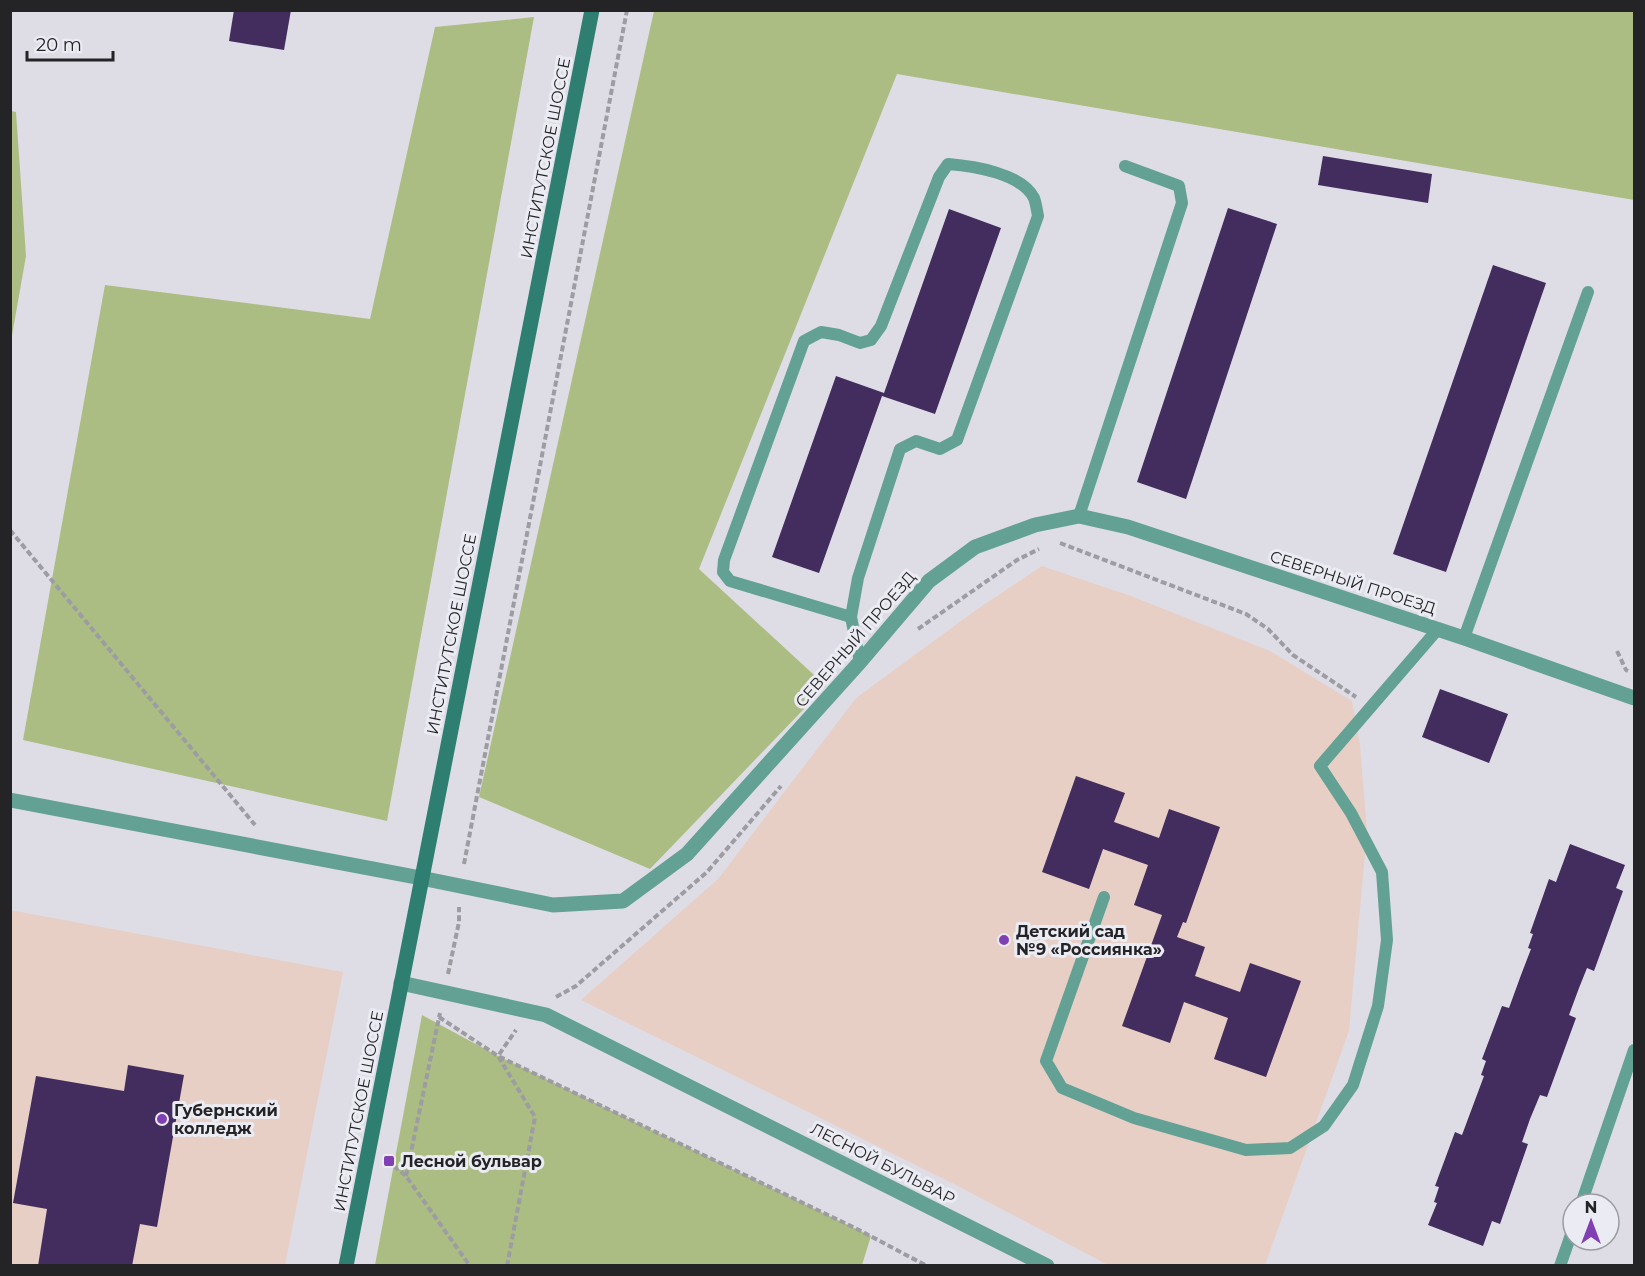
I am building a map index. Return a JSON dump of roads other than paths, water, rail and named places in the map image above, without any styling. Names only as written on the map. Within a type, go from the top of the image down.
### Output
[{"type":"street","name":"ИНСТИТУТСКОЕ ШОССЕ","points":[[346,1266],[592,10]]},
{"type":"street","name":"СЕВЕРНЫЙ ПРОЕЗД","points":[[10,800],[553,905],[623,901],[687,854],[860,662],[929,581],[975,547],[1035,525],[1079,516],[1128,527],[1438,629],[1635,698]]},
{"type":"street","name":"ЛЕСНОЙ БУЛЬВАР","points":[[400,984],[546,1015],[1047,1266]]},
{"type":"lane","points":[[851,617],[730,581],[723,572],[724,560],[804,341],[820,332],[839,335],[860,343],[871,340],[881,326],[939,177],[948,164],[972,166],[993,172],[1019,182],[1034,197],[1038,216],[957,440],[940,448],[916,441],[900,448],[858,578],[851,617],[860,662]]},
{"type":"lane","points":[[1079,516],[1182,203],[1179,186],[1125,166]]},
{"type":"lane","points":[[1464,638],[1588,292]]},
{"type":"lane","points":[[1104,897],[1046,1061],[1062,1088],[1134,1118],[1246,1150],[1290,1148],[1324,1126],[1353,1085],[1378,1006],[1387,939],[1382,872],[1351,813],[1320,766],[1438,629]]},
{"type":"lane","points":[[1585,1192],[1635,1050]]},
{"type":"place","name":"Детcкий сад №9 «Россиянка»","points":[[1004,940]]},
{"type":"place","name":"Губернский колледж","points":[[162,1119]]},
{"type":"place","name":"Лесной бульвар","points":[[389,1161]]}]
